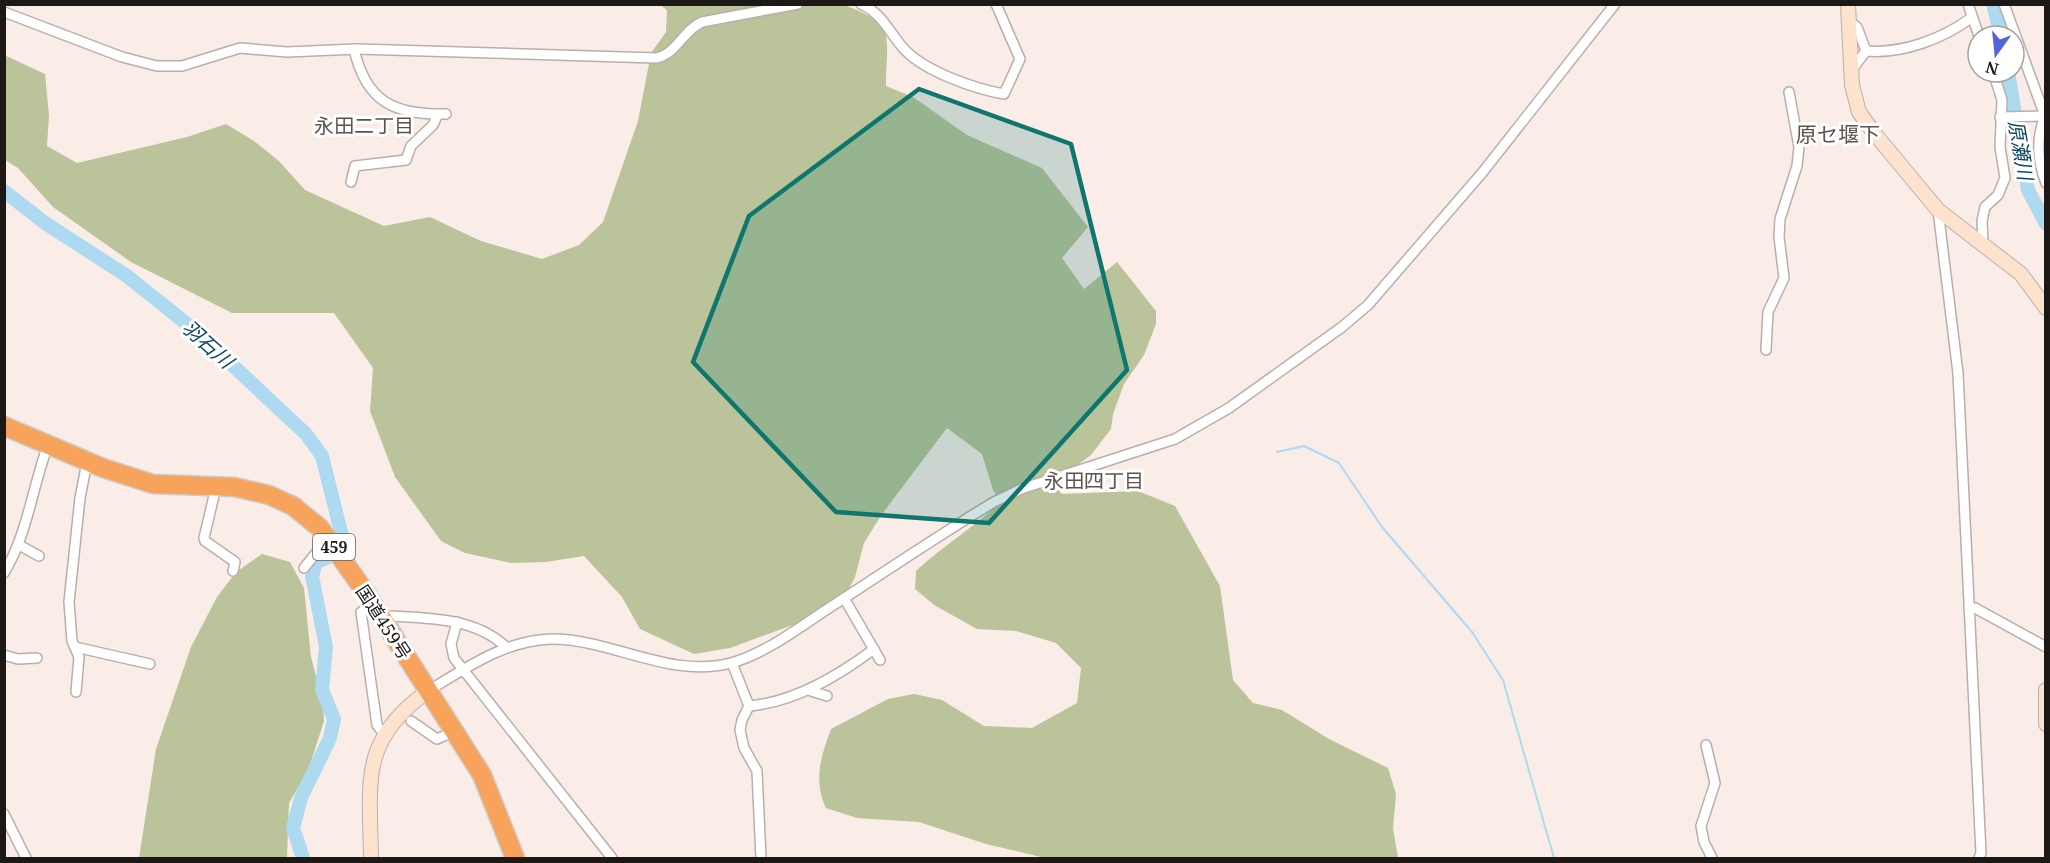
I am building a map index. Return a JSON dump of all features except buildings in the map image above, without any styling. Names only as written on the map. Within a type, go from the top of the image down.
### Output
[{"type":"highway","name":"国道459号","points":[[4,426],[87,462],[153,484],[234,487],[269,495],[286,502],[320,528],[373,603],[482,775],[515,858]]},
{"type":"street","points":[[4,12],[122,57],[157,66],[182,66],[240,48],[287,52],[354,49],[656,58],[666,55],[694,25],[798,4]]},
{"type":"street","points":[[861,4],[881,18],[905,50],[915,59],[958,80],[1004,94],[1020,59],[996,4]]},
{"type":"street","points":[[371,858],[370,783],[379,744],[406,706],[462,670],[506,647],[550,639],[568,640],[666,663],[700,666],[732,663],[782,638],[962,521],[1012,494],[1175,439],[1229,408],[1342,327],[1368,305],[1482,173],[1615,4]]},
{"type":"street","points":[[1848,4],[1851,72],[1854,101],[1859,112],[1909,178],[1938,210],[2021,274],[2046,308]]},
{"type":"street","points":[[1968,4],[1973,24]]},
{"type":"street","points":[[2004,4],[2043,116],[2038,145],[2046,183]]},
{"type":"street","points":[[1866,51],[1882,52],[1929,42],[1971,18]]},
{"type":"street","points":[[1849,21],[1857,27],[1866,51]]},
{"type":"street","points":[[351,182],[355,166],[406,160],[411,146],[442,114],[420,115],[378,99],[365,82],[354,49]]},
{"type":"street","points":[[1851,72],[1866,51]]},
{"type":"street","points":[[1983,244],[1982,221],[1985,207],[2004,186],[2005,178],[2000,147],[2006,117],[1996,84]]},
{"type":"street","points":[[1766,350],[1768,312],[1784,278],[1779,237],[1780,219],[1797,166],[1799,147],[1789,92]]},
{"type":"street","points":[[2006,117],[2043,116]]},
{"type":"street","points":[[1938,210],[1956,354],[1982,853],[1979,858]]},
{"type":"street","points":[[4,573],[28,522],[35,478],[48,445]]},
{"type":"street","points":[[76,692],[79,665],[69,626],[69,602],[80,498],[87,462]]},
{"type":"street","points":[[216,487],[204,538],[205,542],[235,562],[233,571]]},
{"type":"street","points":[[304,568],[328,538]]},
{"type":"street","points":[[19,545],[39,556]]},
{"type":"street","points":[[844,598],[880,660]]},
{"type":"street","points":[[373,603],[361,612],[362,626],[374,686],[377,725],[384,734]]},
{"type":"street","points":[[1969,608],[1975,608],[2046,647]]},
{"type":"street","points":[[383,620],[391,616],[457,622],[499,640],[506,647]]},
{"type":"street","points":[[457,622],[452,652],[462,670],[612,858]]},
{"type":"street","points":[[75,647],[150,664]]},
{"type":"street","points":[[811,691],[821,681],[847,669],[874,649]]},
{"type":"street","points":[[4,655],[18,659],[37,658]]},
{"type":"street","points":[[732,663],[749,706]]},
{"type":"street","points":[[2046,690],[2046,724]]},
{"type":"street","points":[[761,858],[757,771],[744,748],[740,730],[741,720],[749,706],[811,691],[827,696]]},
{"type":"street","points":[[411,721],[437,739],[455,731]]},
{"type":"street","points":[[1707,745],[1714,783],[1701,826],[1704,842],[1712,858]]},
{"type":"street","points":[[4,814],[26,858]]},
{"type":"highlighted area","points":[[919,89],[1071,144],[1127,370],[989,523],[836,512],[693,362],[749,216]]},
{"type":"green space","points":[[660,5],[844,5],[861,12],[881,26],[885,34],[887,43],[886,86],[913,97],[967,135],[1042,168],[1088,227],[1062,258],[1084,289],[1117,262],[1156,311],[1156,324],[1144,355],[1124,384],[1113,414],[1111,429],[1091,455],[1057,480],[1061,494],[1138,491],[1175,506],[1220,586],[1233,680],[1253,703],[1282,710],[1329,739],[1388,768],[1396,794],[1393,828],[1398,858],[1045,858],[986,844],[919,822],[857,818],[826,808],[819,778],[824,749],[831,729],[888,699],[914,694],[942,700],[984,726],[1032,728],[1077,703],[1081,668],[1056,643],[1016,631],[977,629],[934,605],[915,589],[916,571],[1001,502],[993,490],[982,454],[947,428],[882,514],[864,543],[855,577],[844,598],[801,622],[730,648],[694,654],[640,629],[622,597],[584,556],[546,562],[511,563],[465,553],[441,541],[395,477],[370,411],[373,368],[334,313],[232,313],[131,262],[53,207],[18,168],[5,160],[4,55],[45,74],[49,116],[47,146],[77,163],[187,137],[226,124],[254,141],[279,161],[305,190],[384,226],[430,217],[481,241],[542,259],[579,245],[603,222],[638,121],[651,53],[666,32],[667,10]]},
{"type":"green space","points":[[262,554],[290,562],[304,588],[311,657],[323,703],[324,721],[308,771],[289,803],[287,858],[139,858],[156,749],[191,647],[217,597],[236,572]]},
{"type":"waterway","name":"原瀬川","points":[[1993,4],[1998,24]]},
{"type":"waterway","name":"原瀬川","points":[[2010,84],[2028,190],[2046,224]]},
{"type":"waterway","name":"羽石川","points":[[4,191],[45,223],[127,276],[197,332],[306,434],[322,456],[345,548]]},
{"type":"waterway","points":[[1277,452],[1304,446],[1339,463],[1382,527],[1472,632],[1503,680],[1554,858]]},
{"type":"waterway","name":"羽石川","points":[[303,858],[293,828],[301,798],[330,738],[334,719],[322,690],[326,647],[312,576],[316,562],[329,557]]},
{"type":"district","name":"永田二丁目","points":[[364,125]]},
{"type":"district","name":"原セ堰下","points":[[1838,134]]},
{"type":"district","name":"永田四丁目","points":[[1094,480]]}]
